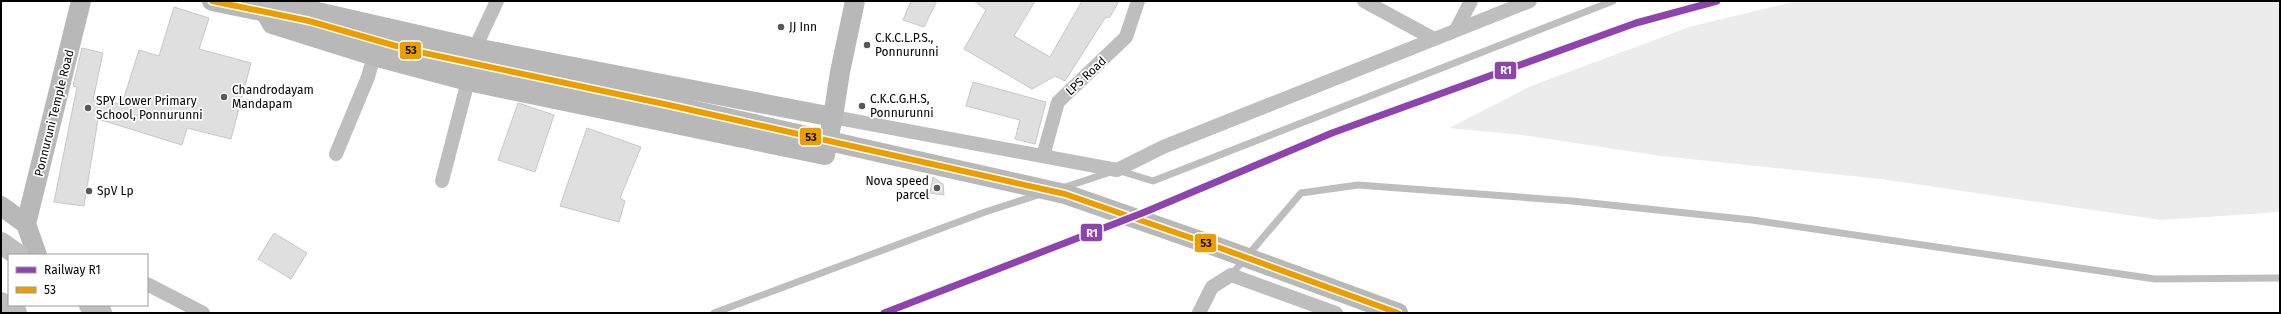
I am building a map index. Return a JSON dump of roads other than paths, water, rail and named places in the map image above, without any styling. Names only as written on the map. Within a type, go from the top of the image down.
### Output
[{"type":"highway","points":[[1,243],[30,254]]},
{"type":"highway","points":[[1,303],[16,313]]},
{"type":"highway","points":[[92,306],[102,313]]},
{"type":"main road","name":"Ponnuruni Temple Road","points":[[26,224],[81,1]]},
{"type":"main road","points":[[212,1],[256,7],[410,50],[662,104],[1065,194],[1223,249],[1398,313]]},
{"type":"main road","points":[[256,7],[272,24],[374,56],[468,81],[825,155],[855,1]]},
{"type":"main road","points":[[256,7],[278,3],[475,48],[833,117]]},
{"type":"main road","points":[[1,206],[26,224],[33,254]]},
{"type":"street","points":[[475,48],[497,1]]},
{"type":"street","name":"LPS Road","points":[[1043,156],[1058,102],[1126,37],[1138,1]]},
{"type":"street","points":[[1364,1],[1434,39]]},
{"type":"street","points":[[1456,30],[1471,1]]},
{"type":"street","points":[[833,117],[1117,170],[1162,147],[1530,1]]},
{"type":"street","points":[[336,154],[368,77],[374,56]]},
{"type":"street","points":[[442,181],[468,81]]},
{"type":"street","points":[[1198,313],[1212,287],[1231,275],[1336,313]]},
{"type":"street","points":[[148,285],[203,313]]},
{"type":"lane","points":[[714,313],[985,212],[1117,170],[1153,181],[1614,1]]},
{"type":"lane","points":[[1231,275],[1301,193],[1358,185],[1572,201],[1752,220],[2155,280],[2280,278]]},
{"type":"rail line","name":"R1","points":[[884,313],[1145,212],[1332,133],[1636,23],[1717,1]]},
{"type":"place","name":"JJ Inn","points":[[781,27]]},
{"type":"place","name":"C.K.C.L.P.S., Ponnurunni","points":[[867,45]]},
{"type":"place","name":"Chandrodayam Mandapam","points":[[224,97]]},
{"type":"place","name":"C.K.C.G.H.S, Ponnurunni","points":[[862,106]]},
{"type":"place","name":"SPY Lower Primary School, Ponnurunni","points":[[88,108]]},
{"type":"place","name":"Nova speed parcel","points":[[937,188]]},
{"type":"place","name":"SpV Lp","points":[[89,191]]}]
